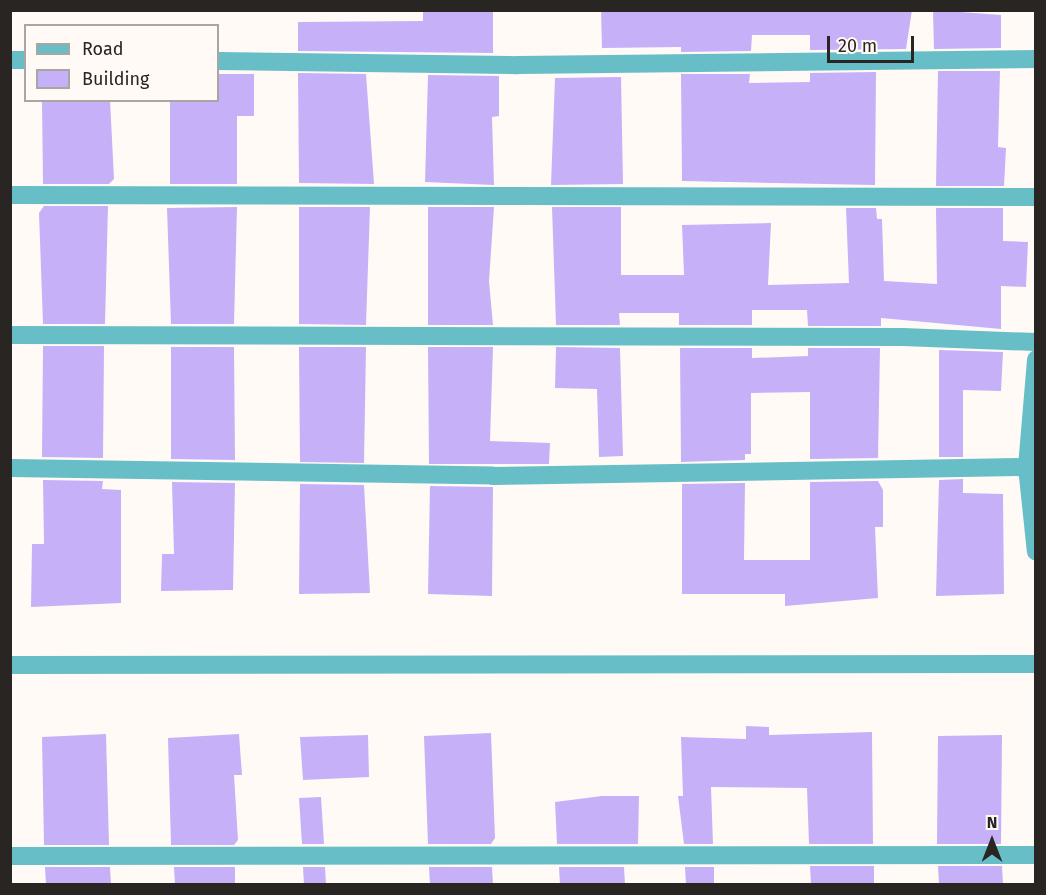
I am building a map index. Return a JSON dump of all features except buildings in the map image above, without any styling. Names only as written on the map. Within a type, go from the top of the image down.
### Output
[{"type":"street","points":[[219,61],[518,65],[1035,59]]},
{"type":"street","points":[[10,195],[1035,197]]},
{"type":"street","points":[[10,335],[891,337],[1035,342]]},
{"type":"street","points":[[1035,359],[1027,467],[1035,552]]},
{"type":"street","points":[[10,468],[493,476],[1027,467]]},
{"type":"street","points":[[10,665],[1035,664]]},
{"type":"street","points":[[10,856],[1035,855]]}]
